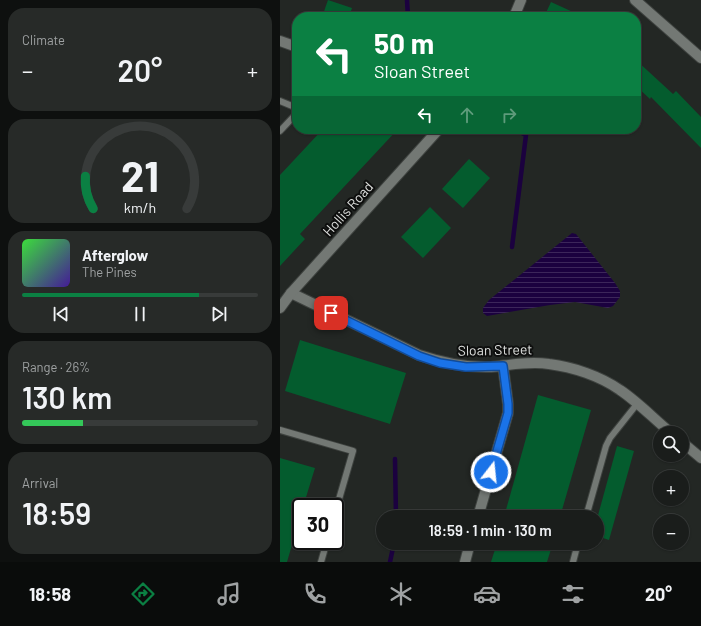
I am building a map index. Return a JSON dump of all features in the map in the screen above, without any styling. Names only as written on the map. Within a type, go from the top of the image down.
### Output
[{"type":"street","points":[[516,12],[521,0]]},
{"type":"street","points":[[635,0],[701,58]]},
{"type":"street","points":[[280,41],[292,45]]},
{"type":"street","name":"Hollis Road","points":[[280,308],[291,293],[434,134]]},
{"type":"street","name":"Sloan Street","points":[[291,293],[419,356],[440,363],[466,367],[503,366],[522,363],[548,364],[572,368],[591,375],[621,390],[663,426]]},
{"type":"street","points":[[480,510],[508,413],[503,366]]},
{"type":"street","points":[[689,448],[701,458]]},
{"type":"street","points":[[465,562],[468,550]]},
{"type":"lane","points":[[280,101],[292,106]]},
{"type":"lane","points":[[280,131],[292,118]]},
{"type":"lane","points":[[588,510],[606,446],[610,438],[637,404]]},
{"type":"lane","points":[[280,430],[353,451],[339,498]]},
{"type":"lane","points":[[321,562],[324,550]]},
{"type":"lane","points":[[573,562],[576,550]]},
{"type":"shaded area","points":[[572,233],[576,234],[620,291],[620,297],[613,306],[608,308],[575,302],[487,316],[483,313],[483,308],[489,300]]},
{"type":"building","points":[[328,0],[352,8],[351,12],[324,12]]},
{"type":"building","points":[[551,2],[573,12],[546,12]]},
{"type":"building","points":[[641,65],[673,94],[676,91],[701,117],[701,148],[651,97],[650,99],[641,91]]},
{"type":"building","points":[[318,134],[393,134],[300,234],[305,239],[280,266],[280,175]]},
{"type":"building","points":[[469,159],[490,178],[463,208],[442,189]]},
{"type":"building","points":[[430,207],[451,228],[423,258],[401,237]]},
{"type":"building","points":[[300,340],[406,373],[390,424],[285,391]]},
{"type":"building","points":[[538,395],[591,410],[562,510],[506,510]]},
{"type":"building","points":[[617,446],[634,451],[609,540],[604,538],[604,510],[599,510]]},
{"type":"building","points":[[280,458],[315,468],[306,498],[292,498],[292,545],[287,562],[280,562]]},
{"type":"building","points":[[495,550],[551,550],[547,562],[491,562]]},
{"type":"waterway","points":[[407,0],[408,12]]},
{"type":"waterway","points":[[512,247],[526,135],[524,134]]},
{"type":"waterway","points":[[395,459],[396,510]]},
{"type":"waterway","points":[[390,562],[393,550]]},
{"type":"route","points":[[331,313],[419,356],[440,363],[466,367],[503,366],[508,413],[491,472]]}]
